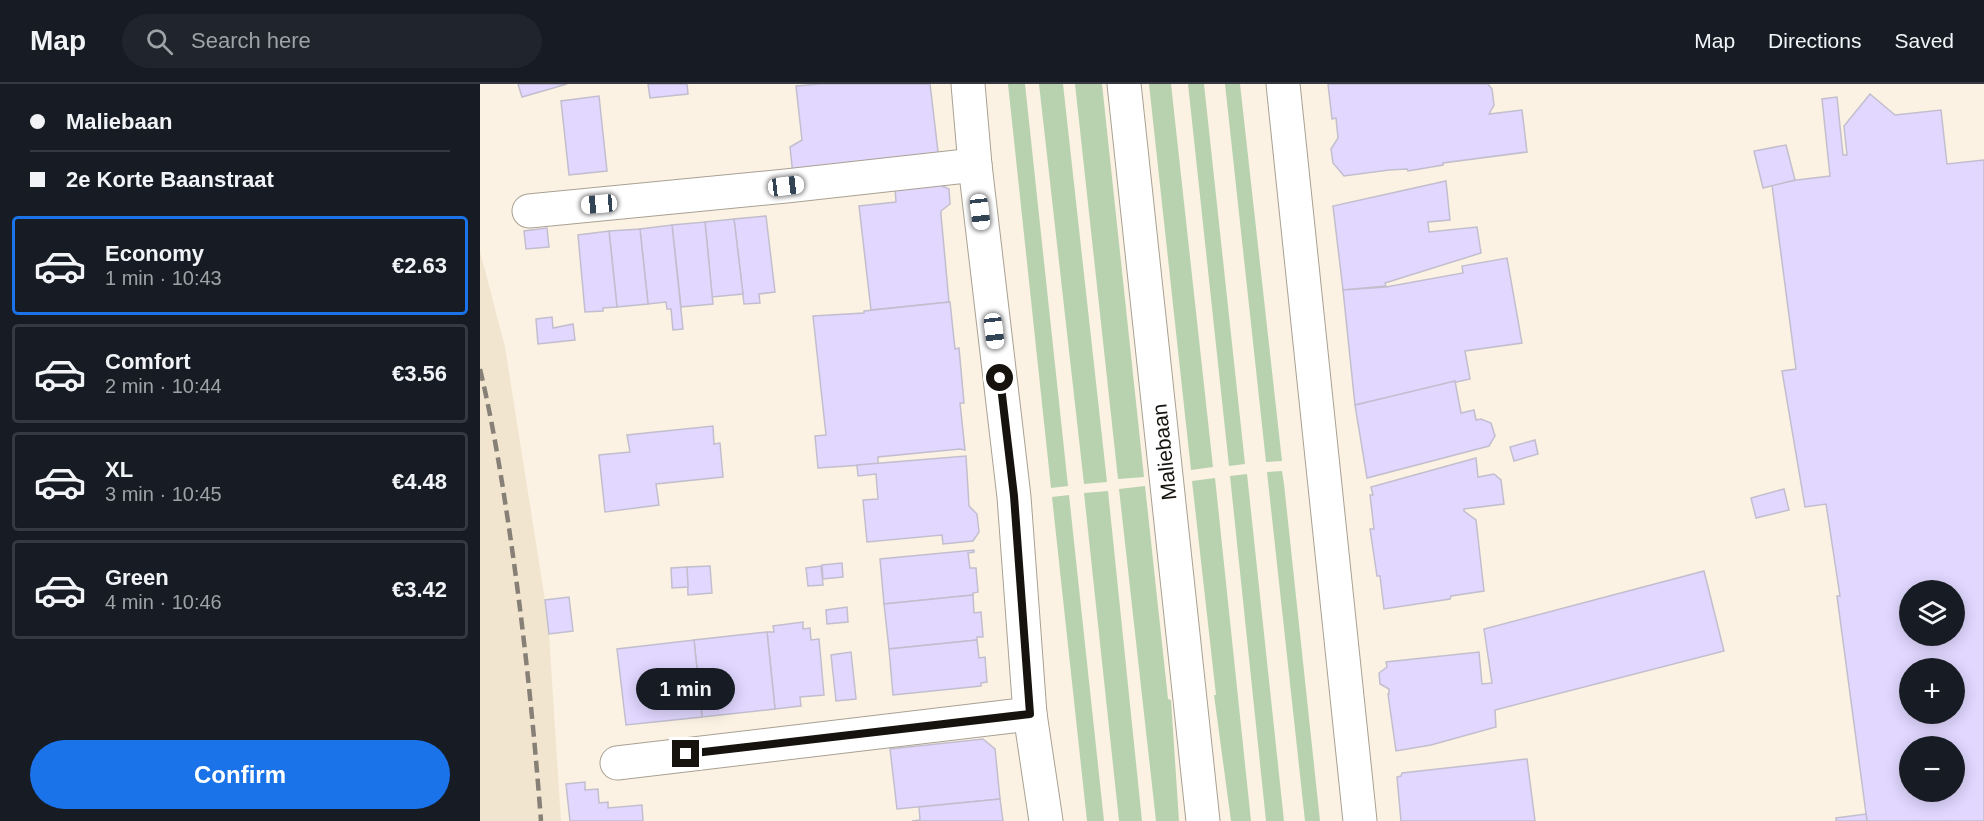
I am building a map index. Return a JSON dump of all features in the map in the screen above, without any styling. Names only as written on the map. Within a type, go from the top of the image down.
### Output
[{"type":"street","points":[[968,84],[975,165],[1014,496],[1030,714],[1046,821]]},
{"type":"street","name":"Maliebaan","points":[[1124,84],[1203,821]]},
{"type":"street","points":[[1283,84],[1360,821]]},
{"type":"street","points":[[528,211],[975,165]]},
{"type":"street","points":[[617,763],[1030,714]]},
{"type":"shaded area","points":[[480,251],[505,347],[545,600],[561,821],[480,821]]},
{"type":"green space","points":[[1008,84],[1025,84],[1068,486],[1051,488]]},
{"type":"green space","points":[[1039,84],[1063,84],[1107,482],[1084,484]]},
{"type":"green space","points":[[1075,84],[1102,84],[1144,477],[1118,479]]},
{"type":"green space","points":[[1149,84],[1171,84],[1213,467],[1191,470]]},
{"type":"green space","points":[[1188,84],[1204,84],[1245,464],[1229,466]]},
{"type":"green space","points":[[1225,84],[1240,84],[1282,461],[1266,462]]},
{"type":"green space","points":[[1282,471],[1320,821],[1305,821],[1267,472]]},
{"type":"green space","points":[[1247,474],[1284,821],[1266,821],[1230,476]]},
{"type":"green space","points":[[1215,478],[1251,821],[1231,821],[1214,695],[1216,695],[1192,481]]},
{"type":"green space","points":[[1145,486],[1168,699],[1171,700],[1179,821],[1156,821],[1119,489]]},
{"type":"green space","points":[[1108,491],[1142,821],[1119,821],[1084,493]]},
{"type":"green space","points":[[1069,495],[1104,821],[1087,821],[1052,497]]},
{"type":"building","points":[[518,84],[567,84],[522,97]]},
{"type":"building","points":[[648,84],[687,84],[688,94],[650,98]]},
{"type":"building","points":[[930,84],[939,160],[793,175],[790,147],[802,140],[796,86]]},
{"type":"building","points":[[1328,84],[1488,84],[1492,89],[1494,105],[1489,114],[1522,110],[1527,152],[1443,163],[1443,165],[1408,171],[1407,169],[1389,170],[1344,176],[1333,163],[1331,149],[1338,138],[1336,118],[1332,119]]},
{"type":"building","points":[[1870,94],[1895,115],[1941,110],[1947,164],[1984,160],[1984,821],[1867,821],[1837,596],[1840,596],[1826,504],[1805,507],[1782,371],[1796,369],[1772,185],[1830,176],[1822,99],[1837,97],[1843,155],[1847,155],[1844,126]]},
{"type":"building","points":[[599,96],[607,171],[569,175],[561,101]]},
{"type":"building","points":[[1786,145],[1795,180],[1763,188],[1754,151]]},
{"type":"building","points":[[1446,181],[1450,220],[1428,222],[1429,232],[1477,227],[1481,253],[1385,283],[1386,286],[1343,290],[1333,206]]},
{"type":"building","points":[[936,183],[949,189],[950,204],[941,211],[941,215],[949,302],[871,310],[859,206],[896,202],[895,188]]},
{"type":"building","points":[[766,216],[775,292],[759,294],[760,303],[744,304],[734,219]]},
{"type":"building","points":[[734,219],[743,294],[712,297],[705,222]]},
{"type":"building","points":[[705,222],[713,304],[681,307],[672,225]]},
{"type":"building","points":[[672,225],[683,329],[673,330],[671,309],[667,309],[666,302],[648,304],[640,229]]},
{"type":"building","points":[[547,228],[549,247],[526,249],[524,231]]},
{"type":"building","points":[[640,229],[648,304],[617,307],[609,231]]},
{"type":"building","points":[[609,231],[617,307],[585,312],[578,235]]},
{"type":"building","points":[[1507,258],[1522,343],[1465,351],[1470,379],[1355,405],[1343,290],[1386,287],[1463,273],[1462,266]]},
{"type":"building","points":[[950,302],[955,349],[959,348],[964,403],[960,403],[965,450],[878,457],[878,464],[818,468],[815,436],[826,435],[813,316],[864,313],[864,311]]},
{"type":"building","points":[[552,317],[553,328],[573,324],[575,340],[538,344],[536,319]]},
{"type":"building","points":[[1455,381],[1461,413],[1474,410],[1476,420],[1481,419],[1491,423],[1495,436],[1489,446],[1367,478],[1355,405]]},
{"type":"building","points":[[713,426],[714,444],[720,443],[723,477],[656,484],[659,505],[605,512],[599,455],[630,452],[627,435]]},
{"type":"building","points":[[1535,440],[1538,454],[1514,461],[1510,447]]},
{"type":"building","points":[[966,456],[969,506],[977,514],[979,532],[973,541],[943,544],[942,535],[867,542],[863,500],[878,499],[876,474],[858,476],[857,465]]},
{"type":"building","points":[[1476,458],[1478,477],[1494,474],[1501,480],[1504,504],[1464,509],[1476,520],[1484,591],[1451,596],[1450,599],[1384,609],[1370,529],[1374,529],[1371,487]]},
{"type":"building","points":[[1784,489],[1789,510],[1756,518],[1751,498]]},
{"type":"building","points":[[974,550],[968,553],[970,568],[976,568],[978,592],[973,595],[884,604],[880,559]]},
{"type":"building","points":[[842,563],[843,577],[823,579],[822,565]]},
{"type":"building","points":[[710,566],[712,593],[688,595],[687,567]]},
{"type":"building","points":[[821,566],[823,585],[808,586],[806,568]]},
{"type":"building","points":[[687,567],[688,587],[672,588],[671,568]]},
{"type":"building","points":[[1704,571],[1724,651],[1495,710],[1496,727],[1431,745],[1396,751],[1389,689],[1380,684],[1379,673],[1387,667],[1386,662],[1479,652],[1482,684],[1492,683],[1484,629]]},
{"type":"building","points":[[973,595],[974,613],[981,612],[983,637],[977,637],[977,640],[889,649],[884,604]]},
{"type":"building","points":[[569,597],[573,631],[549,634],[545,600]]},
{"type":"building","points":[[847,607],[848,622],[827,624],[826,610]]},
{"type":"building","points":[[803,622],[803,629],[810,628],[811,640],[819,639],[824,695],[800,697],[801,706],[775,709],[767,632],[774,632],[773,626]]},
{"type":"building","points":[[767,632],[775,709],[702,717],[694,640]]},
{"type":"building","points":[[694,640],[702,717],[626,725],[617,649]]},
{"type":"building","points":[[977,640],[979,658],[985,657],[987,682],[981,683],[981,686],[893,695],[889,649]]},
{"type":"building","points":[[851,652],[856,699],[836,701],[831,655]]},
{"type":"building","points":[[983,739],[995,749],[1000,799],[897,809],[890,749]]},
{"type":"building","points":[[1527,759],[1535,821],[1401,821],[1397,777],[1402,773]]},
{"type":"building","points":[[585,782],[585,790],[598,789],[599,803],[608,802],[608,808],[642,805],[643,821],[570,821],[566,784]]},
{"type":"building","points":[[1000,799],[1003,821],[912,821],[920,820],[919,807]]},
{"type":"building","points":[[1866,814],[1867,821],[1836,821],[1836,818]]},
{"type":"railway","points":[[480,369],[498,456],[517,586],[531,703],[541,821]]},
{"type":"route","points":[[686,754],[1030,714],[1014,496],[1000,378]]}]
